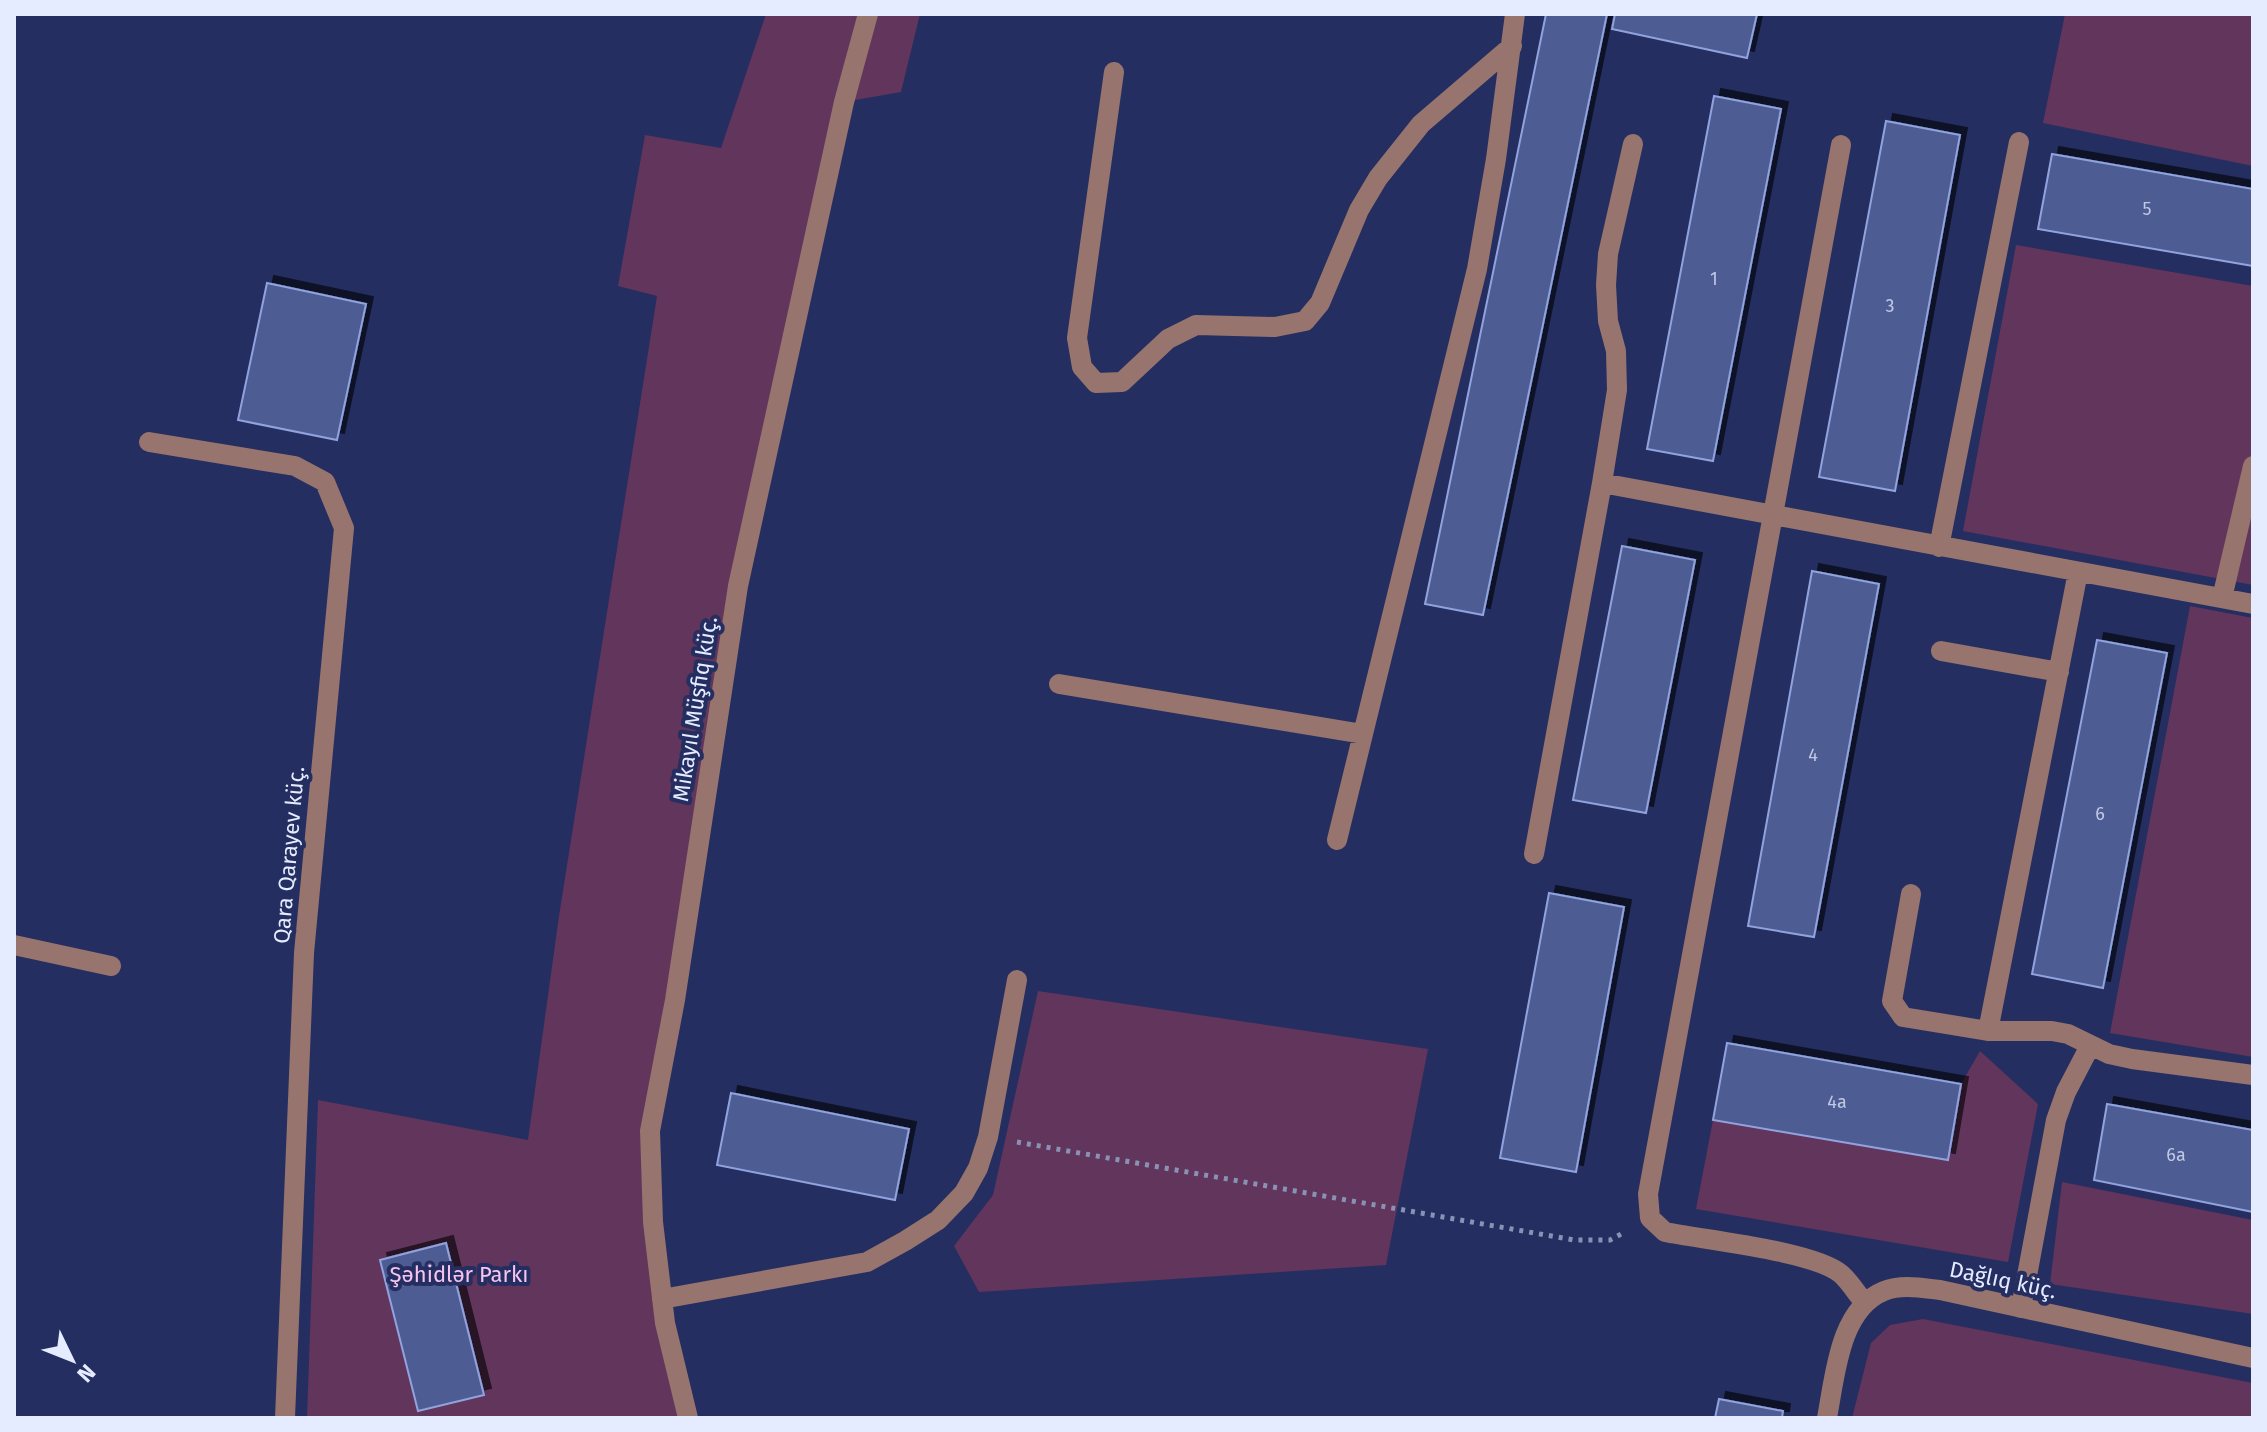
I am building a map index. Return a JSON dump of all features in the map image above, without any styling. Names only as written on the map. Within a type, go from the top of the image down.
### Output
[{"type":"street","name":"Mikayıl Müşfiq küç.","points":[[688,1418],[665,1323],[653,1222],[650,1131],[675,1000],[738,586],[844,102],[868,14]]},
{"type":"street","points":[[1337,840],[1477,269],[1496,159],[1515,14]]},
{"type":"street","points":[[1114,72],[1077,338],[1082,367],[1096,383],[1122,382],[1168,339],[1196,325],[1275,327],[1305,321],[1320,303],[1359,210],[1378,178],[1421,124],[1512,46]]},
{"type":"street","points":[[1939,547],[2019,142]]},
{"type":"street","points":[[1534,854],[1617,390],[1616,351],[1608,321],[1608,254],[1633,144]]},
{"type":"street","points":[[1827,1418],[1840,1352],[1850,1326],[1865,1303],[1840,1273],[1822,1264],[1798,1256],[1665,1232],[1650,1218],[1648,1194],[1841,145]]},
{"type":"street","name":"Qara Qarayev küç.","points":[[149,442],[295,466],[325,482],[344,528],[304,953],[285,1418]]},
{"type":"street","points":[[2222,598],[2253,466]]},
{"type":"street","points":[[1602,483],[2253,604]]},
{"type":"street","points":[[1988,1031],[2078,572]]},
{"type":"street","points":[[1941,651],[2059,672]]},
{"type":"street","points":[[1059,684],[1363,734]]},
{"type":"street","points":[[1911,894],[1892,1001],[1903,1017],[1988,1031],[2052,1031],[2068,1034],[2090,1046],[2132,1059],[2253,1075]]},
{"type":"street","points":[[14,945],[111,966]]},
{"type":"street","points":[[662,1299],[867,1262],[938,1220],[964,1193],[978,1168],[988,1137],[1017,980]]},
{"type":"street","points":[[2021,1308],[2056,1120],[2066,1092],[2090,1046]]},
{"type":"street","name":"Dağlıq küç.","points":[[1865,1303],[1885,1291],[1910,1287],[1940,1290],[2253,1358]]},
{"type":"path","points":[[988,1137],[1574,1240],[1610,1240],[1650,1218]]},
{"type":"green space","name":"Şəhidlər Parkı","points":[[766,14],[920,14],[901,92],[844,102],[738,586],[650,1131],[653,1223],[691,1418],[307,1418],[318,1100],[528,1140],[559,916],[657,296],[618,286],[645,135],[721,148]]},
{"type":"green space","points":[[2065,14],[2253,14],[2253,166],[2043,123]]},
{"type":"green space","points":[[2016,245],[2253,286],[2253,585],[1963,531]]},
{"type":"green space","points":[[2190,606],[2253,618],[2253,1057],[2110,1033]]},
{"type":"green space","points":[[1038,991],[1428,1049],[1386,1265],[979,1292],[954,1246],[993,1195]]},
{"type":"green space","points":[[1980,1051],[2038,1104],[2008,1262],[1696,1209],[1713,1120],[1947,1160],[1961,1084]]},
{"type":"green space","points":[[2062,1182],[2253,1220],[2253,1314],[2050,1284]]},
{"type":"green space","points":[[1923,1319],[2253,1383],[2253,1418],[1852,1418],[1871,1343],[1890,1325]]},
{"type":"building","points":[[1546,14],[1607,14],[1483,615],[1425,604]]},
{"type":"building","points":[[1615,14],[1757,14],[1747,58],[1612,29]]},
{"type":"building","points":[[1714,96],[1781,109],[1713,461],[1647,449]]},
{"type":"building","points":[[1886,121],[1960,135],[1895,491],[1819,477]]},
{"type":"building","points":[[2052,154],[2253,189],[2253,266],[2038,229]]},
{"type":"building","points":[[267,283],[366,304],[337,440],[238,420]]},
{"type":"building","points":[[1622,546],[1695,560],[1646,813],[1573,800]]},
{"type":"building","points":[[1812,571],[1879,584],[1814,937],[1748,926]]},
{"type":"building","points":[[2097,640],[2167,653],[2103,988],[2032,974]]},
{"type":"building","points":[[1549,893],[1624,907],[1576,1172],[1500,1158]]},
{"type":"building","points":[[1727,1043],[1961,1084],[1948,1160],[1713,1120]]},
{"type":"building","points":[[731,1093],[909,1129],[895,1200],[717,1165]]},
{"type":"building","points":[[2107,1104],[2253,1130],[2253,1212],[2094,1180]]},
{"type":"building","points":[[446,1243],[484,1395],[418,1411],[380,1260]]},
{"type":"building","points":[[1719,1399],[1783,1411],[1782,1418],[1715,1418]]}]
